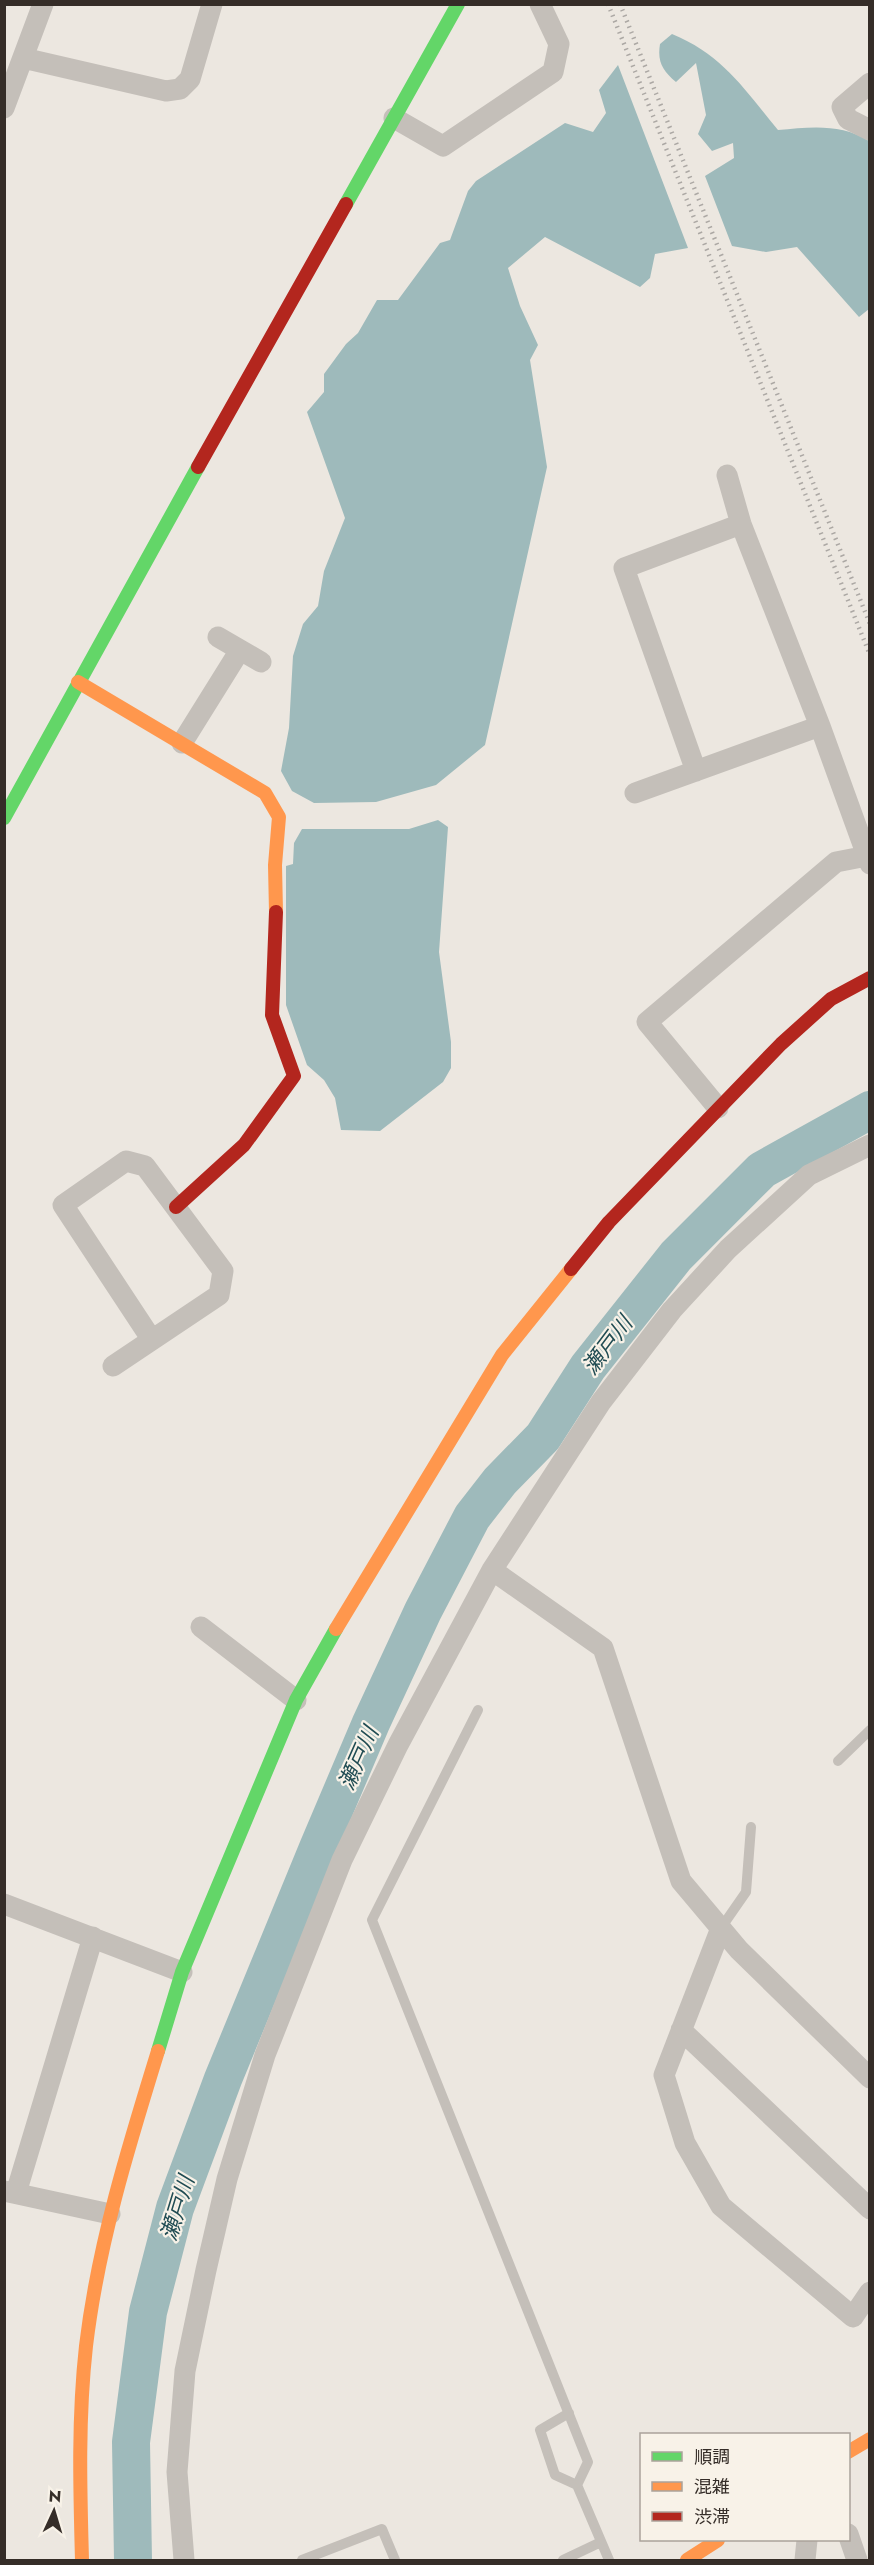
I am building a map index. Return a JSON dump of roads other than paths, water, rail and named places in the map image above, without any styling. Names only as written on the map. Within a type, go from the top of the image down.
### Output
[{"type":"street","points":[[4,108],[43,4]]},
{"type":"street","points":[[23,58],[166,91],[180,89],[190,79],[212,4]]},
{"type":"street","points":[[394,118],[443,146],[553,72],[559,44],[540,4]]},
{"type":"street","points":[[4,818],[455,5]]},
{"type":"street","points":[[870,83],[842,107],[848,119],[870,130]]},
{"type":"street","points":[[718,1108],[647,1022],[836,862],[868,860],[820,726],[741,524],[727,475]]},
{"type":"street","points":[[696,771],[624,568],[741,524]]},
{"type":"street","points":[[218,637],[261,662]]},
{"type":"street","points":[[182,743],[240,650]]},
{"type":"street","points":[[78,682],[265,793],[279,817],[275,865],[276,933],[272,970],[272,1015],[294,1076],[244,1145],[176,1207]]},
{"type":"street","points":[[635,793],[820,726]]},
{"type":"street","points":[[82,2560],[79,2436],[82,2391],[93,2302],[116,2188],[182,1972],[296,1700],[336,1629],[501,1355],[609,1222],[718,1108],[781,1044],[831,999],[870,978]]},
{"type":"street","points":[[184,2560],[177,2472],[185,2371],[227,2180],[265,2055],[342,1860],[398,1745],[492,1570],[601,1402],[672,1310],[728,1249],[808,1175],[870,1145]]},
{"type":"street","points":[[113,1366],[152,1340],[219,1295],[223,1271],[145,1166],[126,1161],[63,1205],[152,1340]]},
{"type":"street","points":[[492,1570],[603,1648],[681,1881],[739,1950],[870,2078]]},
{"type":"street","points":[[201,1627],[296,1700]]},
{"type":"street","points":[[4,1904],[182,1972]]},
{"type":"street","points":[[721,1928],[664,2075],[685,2144],[721,2206],[853,2317],[870,2292]]},
{"type":"street","points":[[93,1937],[10,2192],[110,2214]]},
{"type":"street","points":[[681,2030],[870,2209]]},
{"type":"street","points":[[850,2451],[870,2439]]},
{"type":"street","points":[[850,2538],[856,2560]]},
{"type":"street","points":[[687,2560],[716,2541]]},
{"type":"street","points":[[805,2560],[807,2541]]},
{"type":"lane","points":[[478,1710],[372,1920],[588,2462],[577,2486]]},
{"type":"lane","points":[[838,1761],[865,1742],[870,1730]]},
{"type":"lane","points":[[721,1928],[746,1892],[751,1827]]},
{"type":"lane","points":[[569,2413],[540,2430],[555,2475],[577,2486],[609,2560]]},
{"type":"lane","points":[[302,2560],[382,2529],[395,2560]]},
{"type":"lane","points":[[563,2560],[601,2542]]},
{"type":"water","points":[[672,34],[690,42],[719,63],[743,87],[778,130],[813,127],[836,129],[858,135],[869,141],[869,309],[859,317],[797,247],[766,252],[732,246],[705,176],[734,158],[733,143],[712,151],[698,134],[706,115],[696,63],[676,82],[664,70],[660,61],[660,44]]},
{"type":"water","points":[[618,65],[688,248],[655,254],[650,278],[640,287],[545,237],[508,268],[520,306],[538,345],[530,360],[547,467],[485,745],[436,785],[376,802],[314,803],[292,791],[281,771],[289,728],[293,656],[303,624],[318,606],[324,571],[345,518],[307,412],[324,392],[324,374],[346,344],[358,333],[377,300],[398,300],[440,243],[450,240],[468,191],[476,181],[565,123],[593,132],[606,113],[599,90]]},
{"type":"water","points":[[438,820],[448,827],[439,952],[451,1042],[451,1068],[443,1082],[380,1131],[341,1130],[335,1098],[324,1080],[307,1065],[286,1005],[286,866],[293,864],[294,843],[302,829],[409,829]]},
{"type":"waterway","name":"瀬戸川","points":[[133,2560],[131,2442],[148,2312],[175,2208],[223,2079],[318,1848],[371,1723],[423,1611],[472,1517],[500,1481],[543,1437],[588,1367],[676,1256],[762,1170],[870,1110]]},
{"type":"railway","points":[[608,4],[870,655]]},
{"type":"railway","points":[[620,4],[870,624]]}]
